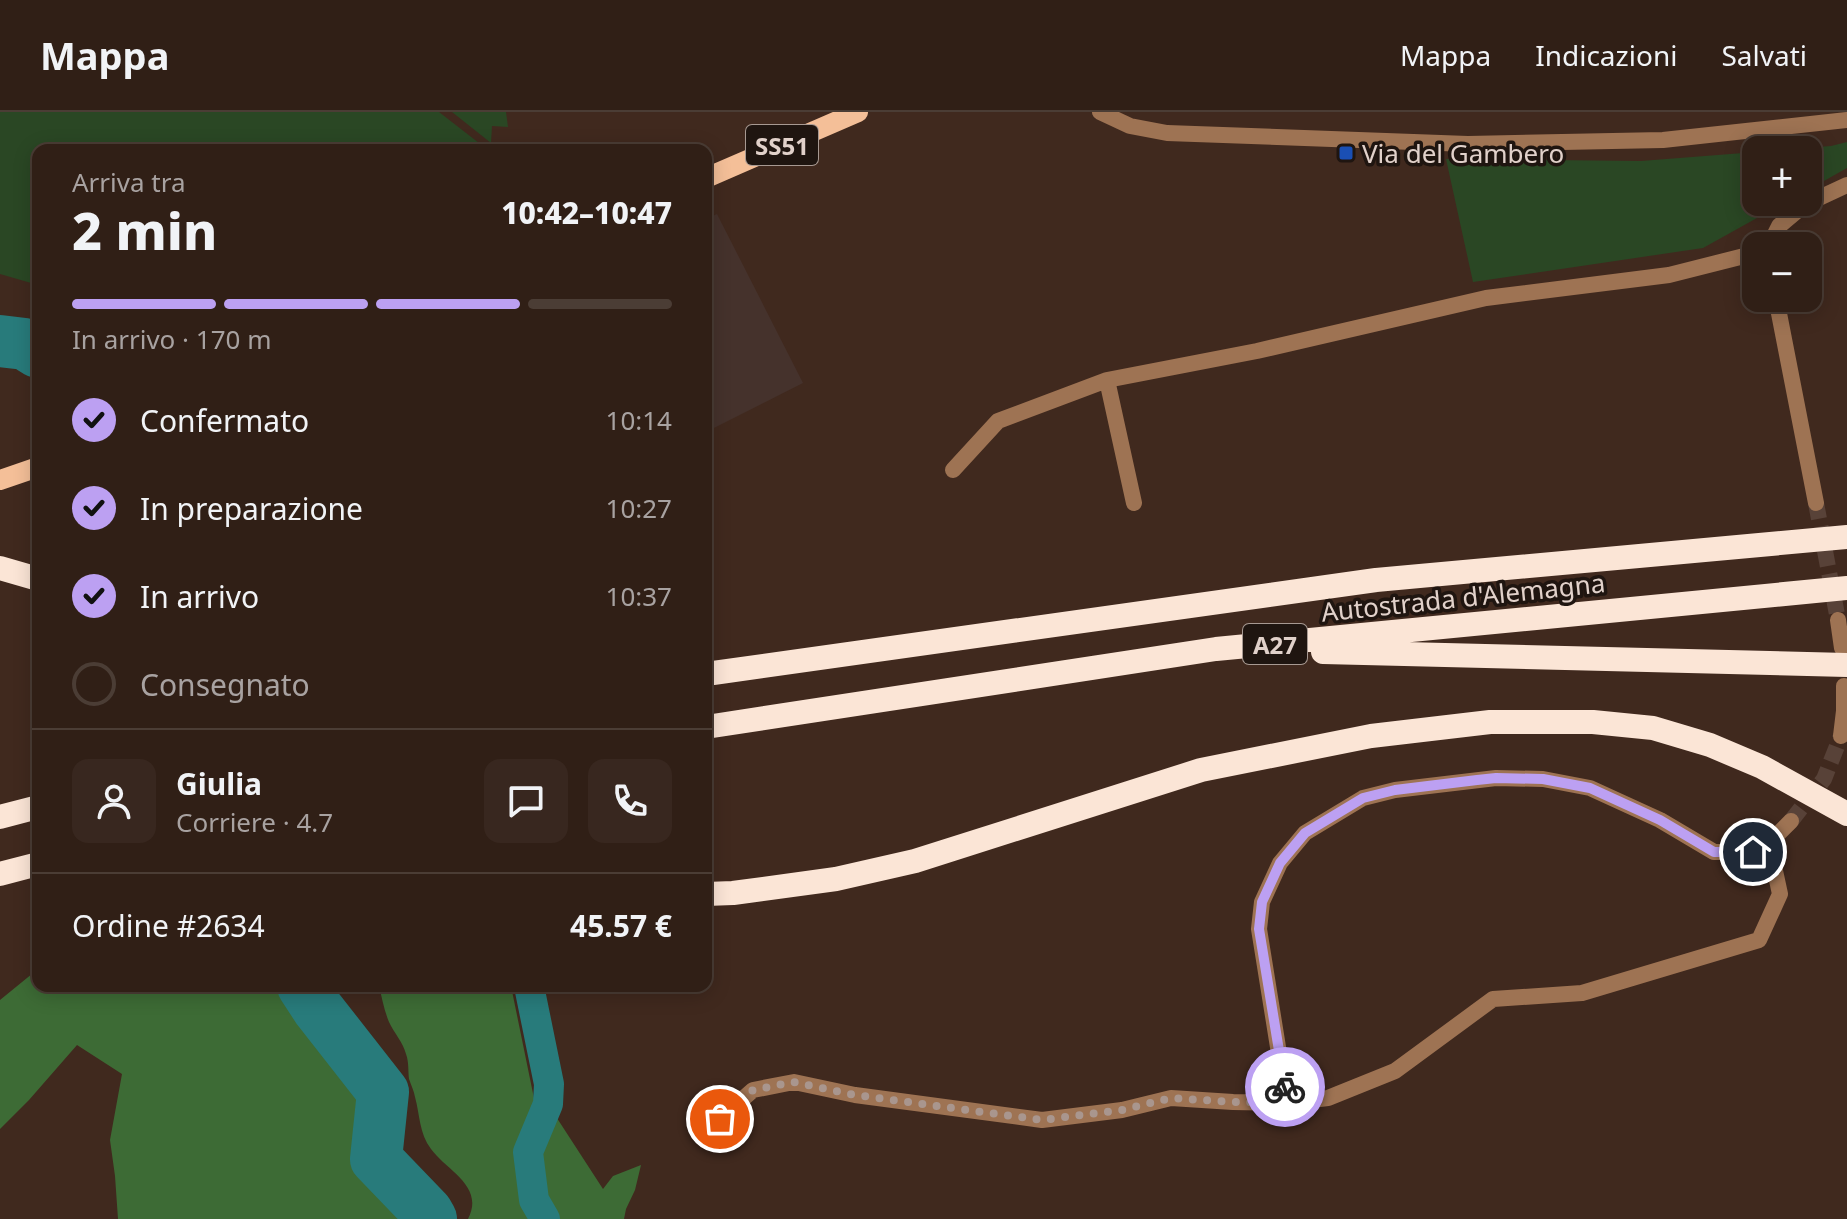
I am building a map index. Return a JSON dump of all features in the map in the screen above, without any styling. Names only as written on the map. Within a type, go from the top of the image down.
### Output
[{"type":"highway","name":"Autostrada d'Alemagna","points":[[712,673],[1376,580],[1847,537]]},
{"type":"highway","points":[[0,568],[32,576]]},
{"type":"highway","name":"Autostrada d'Alemagna","points":[[712,726],[1216,649],[1847,588]]},
{"type":"highway","name":"A27","points":[[1216,649],[1844,666]]},
{"type":"highway","points":[[712,894],[836,879],[915,861],[1201,770],[1371,736],[1490,722],[1593,722],[1653,728],[1710,745],[1762,767],[1847,814]]},
{"type":"highway","points":[[0,817],[32,809]]},
{"type":"highway","points":[[0,874],[32,866]]},
{"type":"main road","name":"SS51","points":[[712,175],[858,112]]},
{"type":"main road","points":[[0,480],[32,469]]},
{"type":"street","points":[[1100,112],[1130,126],[1167,133],[1468,144],[1663,140],[1847,120]]},
{"type":"street","points":[[1776,232],[1804,205],[1847,185]]},
{"type":"street","points":[[953,470],[998,421],[1107,380],[1257,351],[1486,298],[1669,275],[1742,257]]},
{"type":"street","points":[[1779,312],[1816,503]]},
{"type":"street","points":[[1107,380],[1134,503]]},
{"type":"street","points":[[1838,620],[1844,666],[1841,736]]},
{"type":"street","points":[[1287,1103],[1259,929],[1262,902],[1280,863],[1305,833],[1363,798],[1395,790],[1496,778],[1543,779],[1590,788],[1660,820],[1714,852],[1753,852],[1769,843],[1791,821]]},
{"type":"street","points":[[720,1119],[753,1090],[794,1082],[855,1095],[1042,1120],[1122,1110],[1171,1098],[1287,1103],[1328,1098],[1395,1071],[1493,999],[1582,993],[1759,940],[1780,894],[1769,843]]},
{"type":"shaded area","points":[[717,214],[803,383],[712,429],[712,216]]},
{"type":"green space","points":[[0,112],[439,112],[480,144],[32,144],[32,283],[0,274]]},
{"type":"green space","points":[[452,112],[506,112],[508,127],[492,126],[491,143]]},
{"type":"green space","points":[[1847,142],[1847,168],[1822,182],[1822,147]]},
{"type":"green space","points":[[1742,153],[1742,216],[1761,216],[1703,248],[1473,282],[1446,159],[1641,161]]},
{"type":"green space","points":[[32,974],[32,992],[323,992],[334,1004],[381,1077],[383,1097],[371,1129],[371,1146],[386,1179],[411,1219],[118,1219],[110,1140],[122,1074],[77,1045],[0,1129],[0,1000]]},
{"type":"green space","points":[[380,992],[512,992],[537,1113],[553,1112],[603,1189],[613,1176],[641,1165],[624,1219],[468,1219],[472,1197],[462,1180],[438,1157],[424,1137],[409,1079],[407,1057],[384,1008]]},
{"type":"waterway","points":[[0,341],[25,344],[32,348]]},
{"type":"waterway","points":[[307,992],[383,1092],[376,1159],[431,1219]]},
{"type":"waterway","points":[[530,992],[549,1084],[548,1104],[528,1152],[534,1200],[545,1219]]},
{"type":"tunnel","points":[[1816,503],[1838,620]]},
{"type":"tunnel","points":[[1791,821],[1824,779],[1841,736]]},
{"type":"way so far","points":[[720,1119],[753,1090],[794,1082],[855,1095],[1042,1120],[1122,1110],[1171,1098],[1287,1103],[1285,1087]]},
{"type":"place","name":"Via del Gambero","points":[[1346,153]]},
{"type":"route","points":[[1285,1087],[1259,929],[1262,902],[1280,863],[1305,833],[1363,798],[1395,790],[1477,780],[1543,779],[1590,788],[1660,820],[1714,852],[1753,852]]}]
